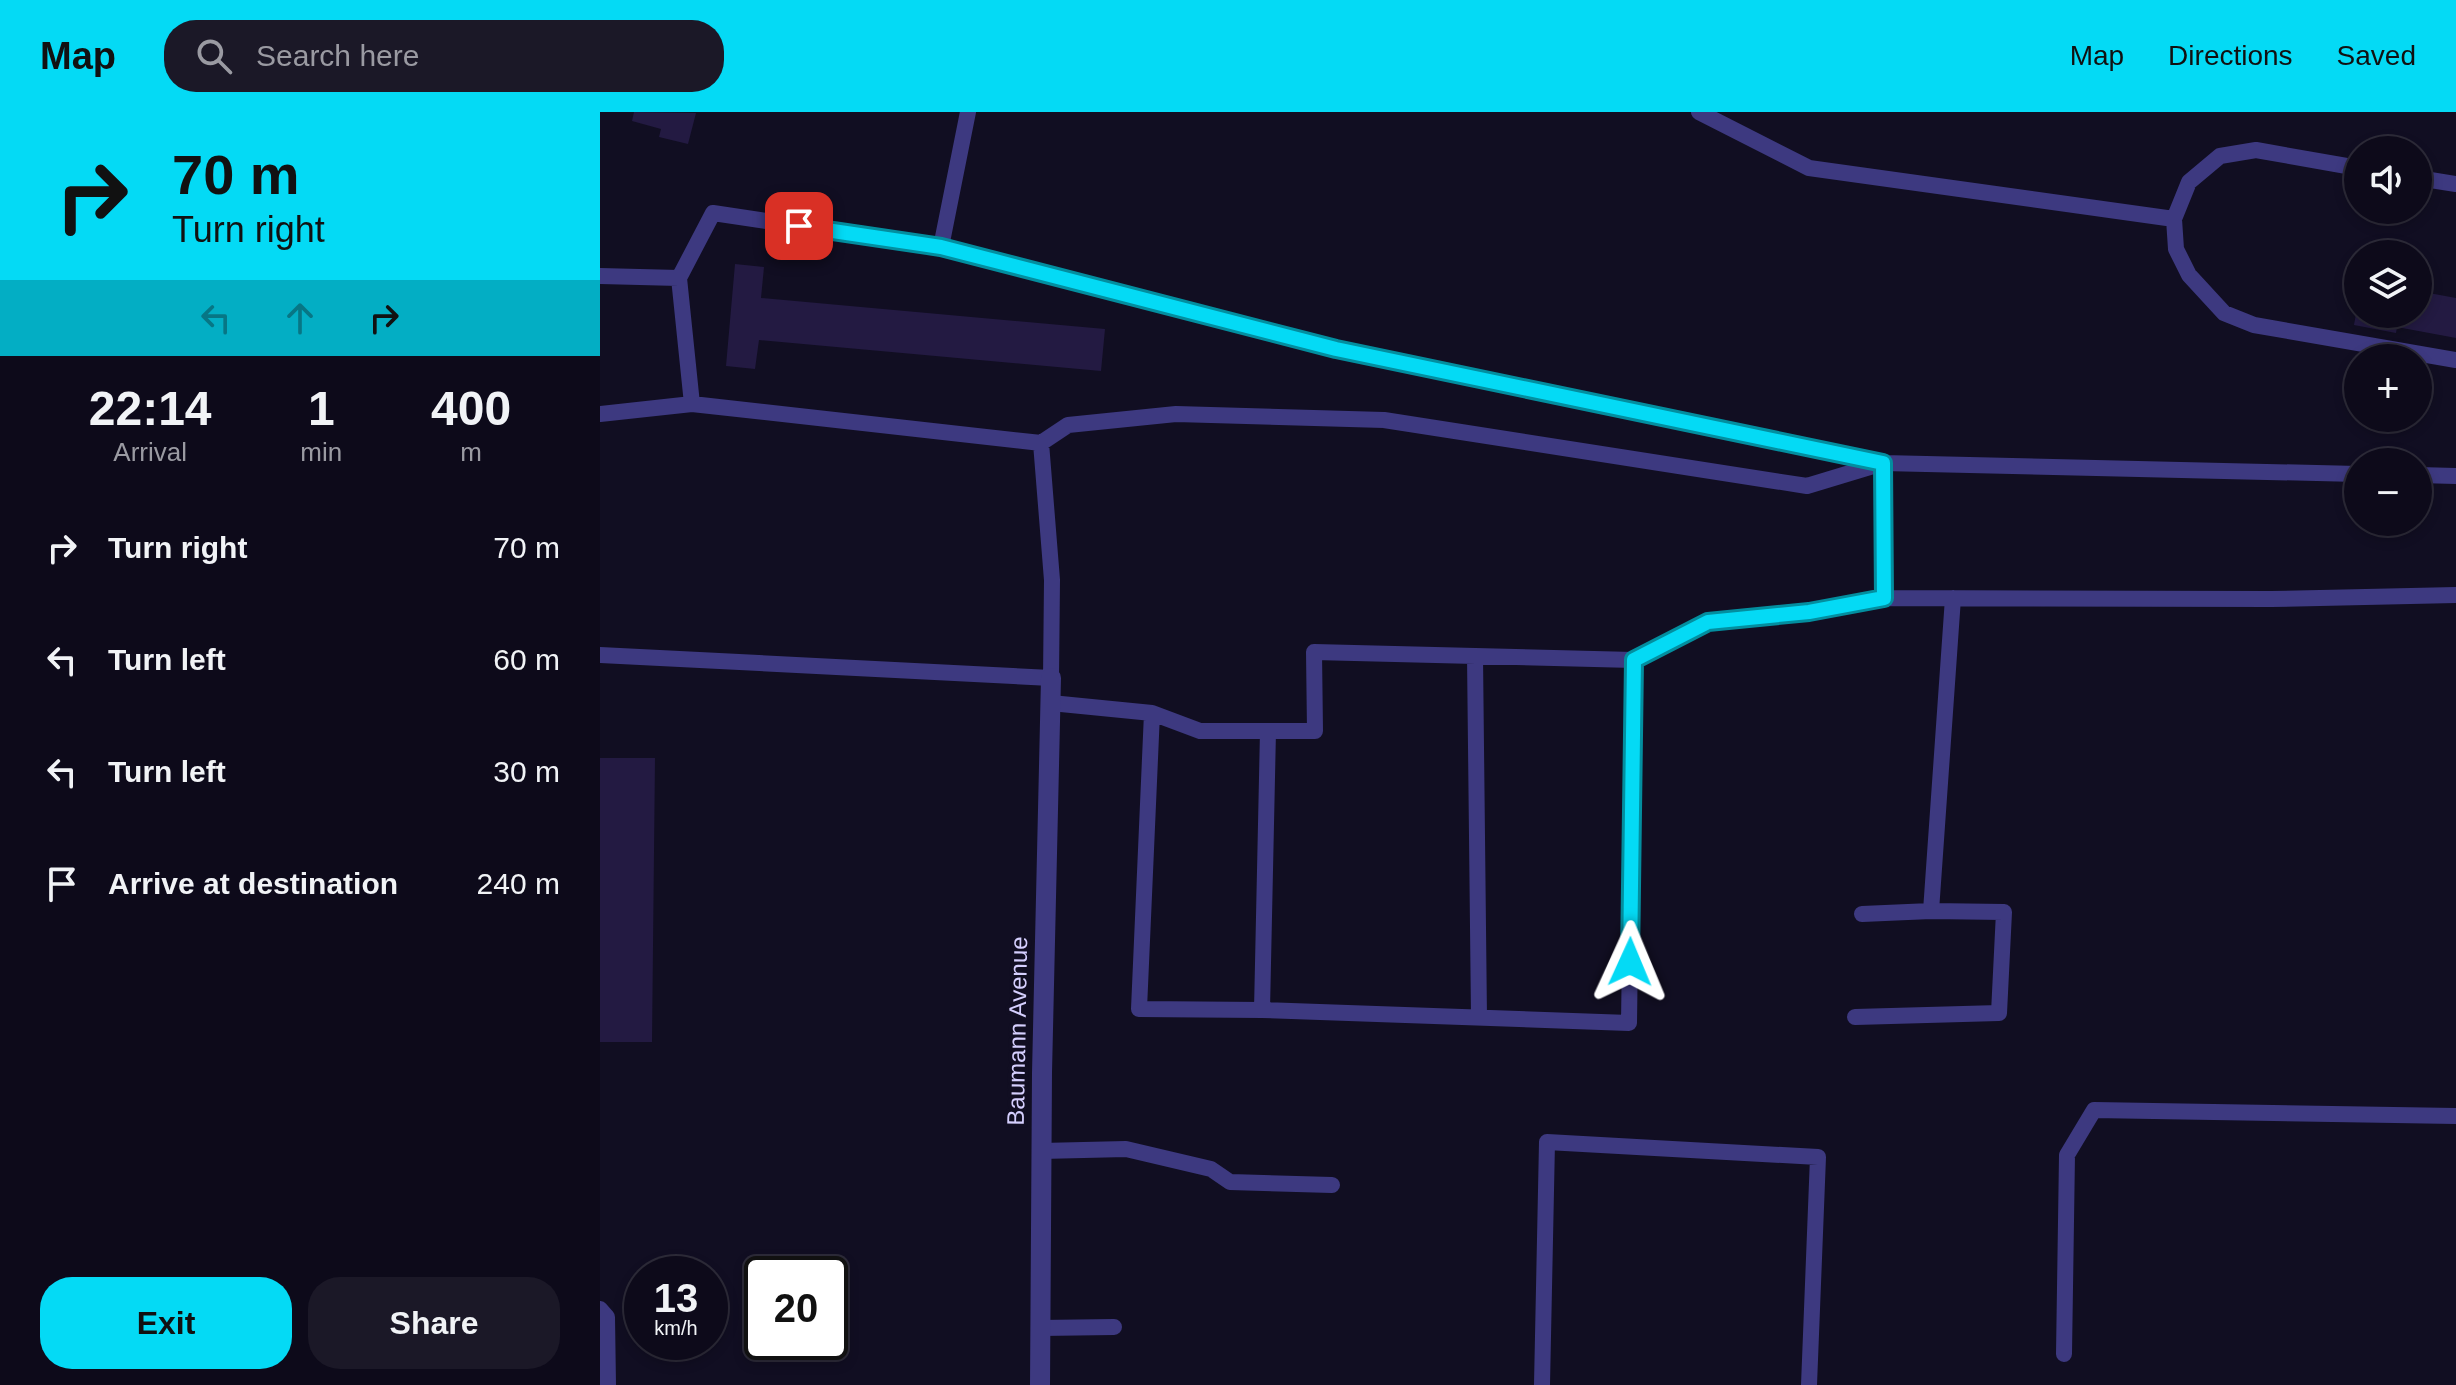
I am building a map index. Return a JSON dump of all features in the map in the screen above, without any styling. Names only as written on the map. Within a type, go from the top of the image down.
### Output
[{"type":"street","name":"Baumann Avenue","points":[[1040,1385],[1041,1151],[1051,678]]},
{"type":"lane","points":[[941,247],[968,112]]},
{"type":"lane","points":[[1699,112],[1809,168],[2174,219]]},
{"type":"lane","points":[[2344,166],[2256,150],[2220,156],[2189,182],[2174,219],[2176,249],[2189,275],[2224,313],[2254,325],[2456,360]]},
{"type":"lane","points":[[2432,180],[2456,184]]},
{"type":"lane","points":[[692,404],[679,278],[713,213],[941,247],[1336,349],[1883,463],[2344,474]]},
{"type":"lane","points":[[600,276],[679,278]]},
{"type":"lane","points":[[600,414],[692,404],[1041,443],[1068,425],[1176,414],[1384,420],[1807,486],[1883,463]]},
{"type":"lane","points":[[600,655],[1051,678],[1052,580],[1041,443]]},
{"type":"lane","points":[[1883,463],[1884,598]]},
{"type":"lane","points":[[2432,475],[2456,476]]},
{"type":"lane","points":[[1051,703],[1152,713],[1200,731],[1315,731],[1314,652],[1634,660],[1708,622],[1809,612],[1884,598],[2271,599],[2456,595]]},
{"type":"lane","points":[[1931,911],[1953,598]]},
{"type":"lane","points":[[1475,656],[1479,1017]]},
{"type":"lane","points":[[1152,713],[1139,1009],[1262,1010],[1629,1023],[1634,660]]},
{"type":"lane","points":[[1262,1010],[1268,731]]},
{"type":"lane","points":[[1855,1017],[1999,1013],[2004,912],[1862,914]]},
{"type":"lane","points":[[2064,1354],[2067,1155],[2094,1110],[2456,1116]]},
{"type":"lane","points":[[1542,1385],[1547,1142],[1818,1157],[1809,1385]]},
{"type":"lane","points":[[1041,1151],[1126,1149],[1211,1169],[1230,1182],[1332,1185]]},
{"type":"lane","points":[[600,1309],[607,1317],[608,1385]]},
{"type":"lane","points":[[1040,1328],[1114,1327]]},
{"type":"building","points":[[634,112],[696,113],[688,144],[659,137],[661,129],[632,121]]},
{"type":"building","points":[[735,264],[764,267],[761,298],[1105,329],[1101,371],[759,340],[755,369],[726,366]]},
{"type":"building","points":[[2432,294],[2456,298],[2456,338],[2402,328],[2432,328]]},
{"type":"building","points":[[2370,328],[2397,328],[2396,333]]},
{"type":"building","points":[[600,758],[655,758],[652,1042],[600,1042]]},
{"type":"route","points":[[799,226],[941,247],[1336,349],[1883,463],[1884,598],[1809,612],[1708,622],[1634,660],[1630,962]]}]
